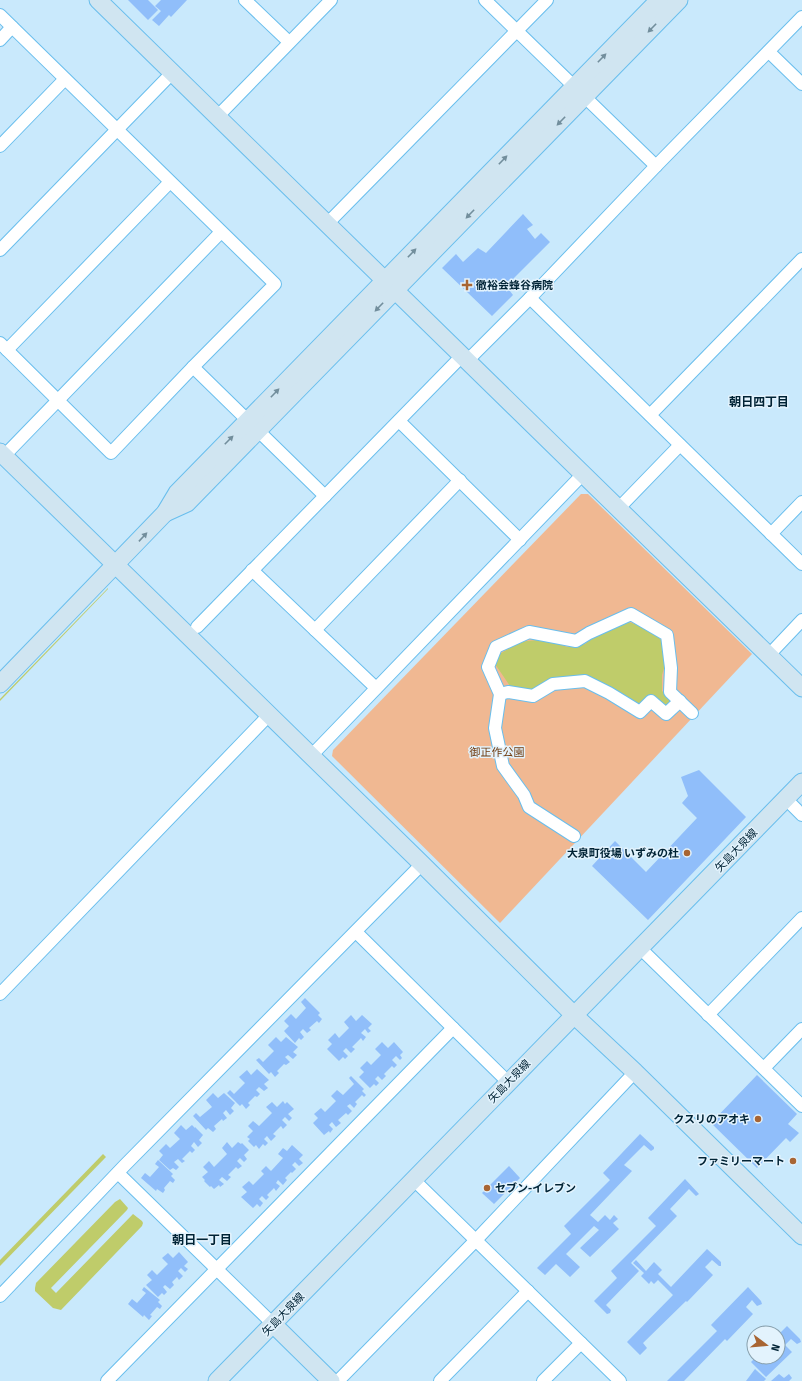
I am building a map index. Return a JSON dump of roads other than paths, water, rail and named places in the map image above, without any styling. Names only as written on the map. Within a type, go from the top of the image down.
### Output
[{"type":"street","points":[[98,0],[390,286],[461,362],[583,474],[802,688]]},
{"type":"street","points":[[245,0],[289,42]]},
{"type":"street","points":[[217,117],[331,0]]},
{"type":"street","points":[[485,0],[656,166]]},
{"type":"street","points":[[327,224],[547,0]]},
{"type":"street","points":[[580,91],[659,0]]},
{"type":"street","points":[[0,684],[165,513],[177,493],[253,426],[580,91],[679,0]]},
{"type":"street","points":[[0,15],[275,284],[111,453],[3,347],[170,182]]},
{"type":"street","points":[[196,628],[399,421],[530,298],[656,166],[802,17]]},
{"type":"street","points":[[0,40],[12,27]]},
{"type":"street","points":[[769,52],[802,84]]},
{"type":"street","points":[[0,250],[172,73]]},
{"type":"street","points":[[0,146],[65,79]]},
{"type":"street","points":[[221,232],[58,400],[2,454],[422,864],[574,1015],[635,1072],[802,1236]]},
{"type":"street","points":[[650,415],[802,259]]},
{"type":"street","points":[[530,298],[802,564]]},
{"type":"street","points":[[193,367],[325,496]]},
{"type":"street","points":[[399,421],[520,540]]},
{"type":"street","points":[[618,509],[680,444]]},
{"type":"street","points":[[311,756],[583,474]]},
{"type":"street","points":[[315,630],[460,480]]},
{"type":"street","points":[[771,534],[802,502]]},
{"type":"street","points":[[252,570],[376,688]]},
{"type":"street","points":[[574,836],[529,806],[524,795],[503,766],[495,728],[500,694],[488,667],[496,647],[529,632],[576,641],[589,633],[631,614],[667,635],[670,668],[670,692],[692,713]]},
{"type":"street","points":[[768,656],[802,620]]},
{"type":"street","points":[[500,694],[508,692],[533,696],[553,684],[585,681],[609,693],[640,712],[651,701],[666,714],[680,701]]},
{"type":"street","points":[[0,994],[269,715]]},
{"type":"street","name":"矢島大泉線","points":[[217,1381],[802,782]]},
{"type":"street","points":[[786,799],[802,815]]},
{"type":"street","points":[[0,1296],[118,1173],[422,864]]},
{"type":"street","points":[[708,1015],[802,918]]},
{"type":"street","points":[[356,932],[508,1082]]},
{"type":"street","points":[[640,948],[802,1106]]},
{"type":"street","points":[[107,1381],[453,1028]]},
{"type":"street","points":[[764,1068],[802,1029]]},
{"type":"street","points":[[338,1381],[476,1240],[635,1072]]},
{"type":"street","points":[[118,1173],[331,1381]]},
{"type":"street","points":[[414,1180],[620,1381]]},
{"type":"street","points":[[440,1381],[528,1291]]},
{"type":"street","points":[[543,1381],[581,1343]]},
{"type":"place","name":"徹裕会蜂谷病院","points":[[467,285]]},
{"type":"place","name":"大泉町役場 いずみの杜","points":[[687,853]]},
{"type":"place","name":"クスリのアオキ","points":[[758,1119]]},
{"type":"place","name":"ファミリーマート","points":[[793,1161]]},
{"type":"place","name":"セブン-イレブン","points":[[487,1188]]},
{"type":"district","name":"朝日四丁目","points":[[759,402]]},
{"type":"district","name":"朝日一丁目","points":[[202,1240]]},
{"type":"park label","name":"御正作公園","points":[[497,752]]}]
